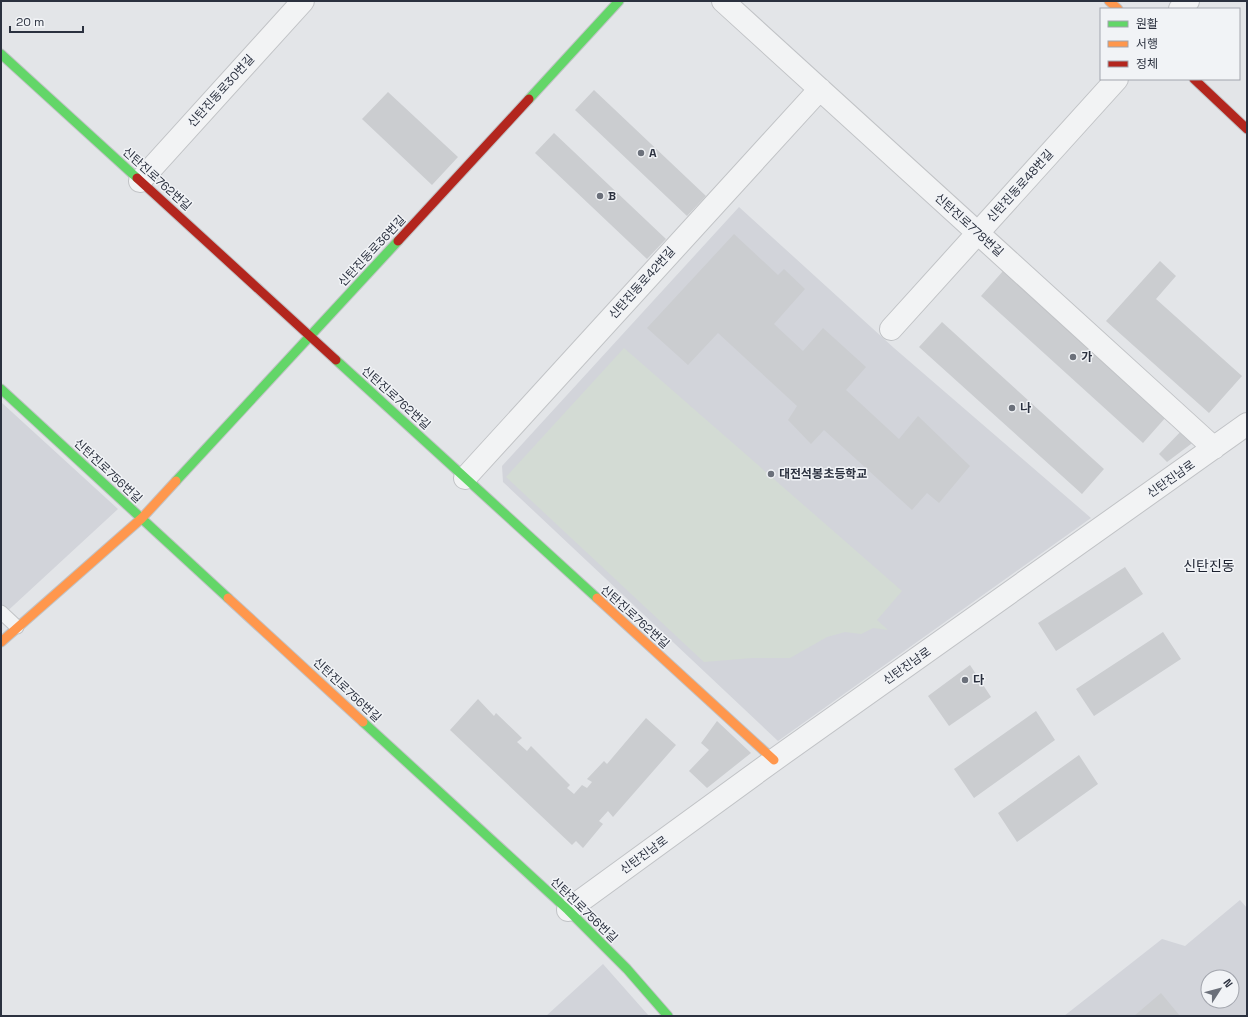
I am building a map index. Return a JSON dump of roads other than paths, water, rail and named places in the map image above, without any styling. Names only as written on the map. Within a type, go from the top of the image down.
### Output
[{"type":"street","name":"신탄진동로30번길","points":[[140,181],[303,1]]},
{"type":"street","name":"신탄진동로36번길","points":[[1,642],[142,518],[619,1]]},
{"type":"street","name":"신탄진로778번길","points":[[723,1],[1214,448]]},
{"type":"street","points":[[1109,1],[1117,8]]},
{"type":"street","name":"신탄진로762번길","points":[[1,54],[774,760]]},
{"type":"street","name":"신탄진동로48번길","points":[[891,329],[1116,80]]},
{"type":"street","points":[[1195,80],[1247,129]]},
{"type":"street","name":"신탄진동로42번길","points":[[465,478],[820,89]]},
{"type":"street","name":"신탄진로756번길","points":[[1,389],[568,910],[627,969],[668,1016]]},
{"type":"street","name":"신탄진남로","points":[[568,910],[774,760],[1247,424]]},
{"type":"lane","points":[[1,612],[17,627]]},
{"type":"place","name":"A","points":[[641,153]]},
{"type":"place","name":"B","points":[[600,196]]},
{"type":"place","name":"가","points":[[1073,357]]},
{"type":"place","name":"나","points":[[1012,408]]},
{"type":"place","name":"대전석봉초등학교","points":[[771,474]]},
{"type":"place","name":"다","points":[[965,680]]},
{"type":"district","name":"신탄진동","points":[[1209,566]]}]
